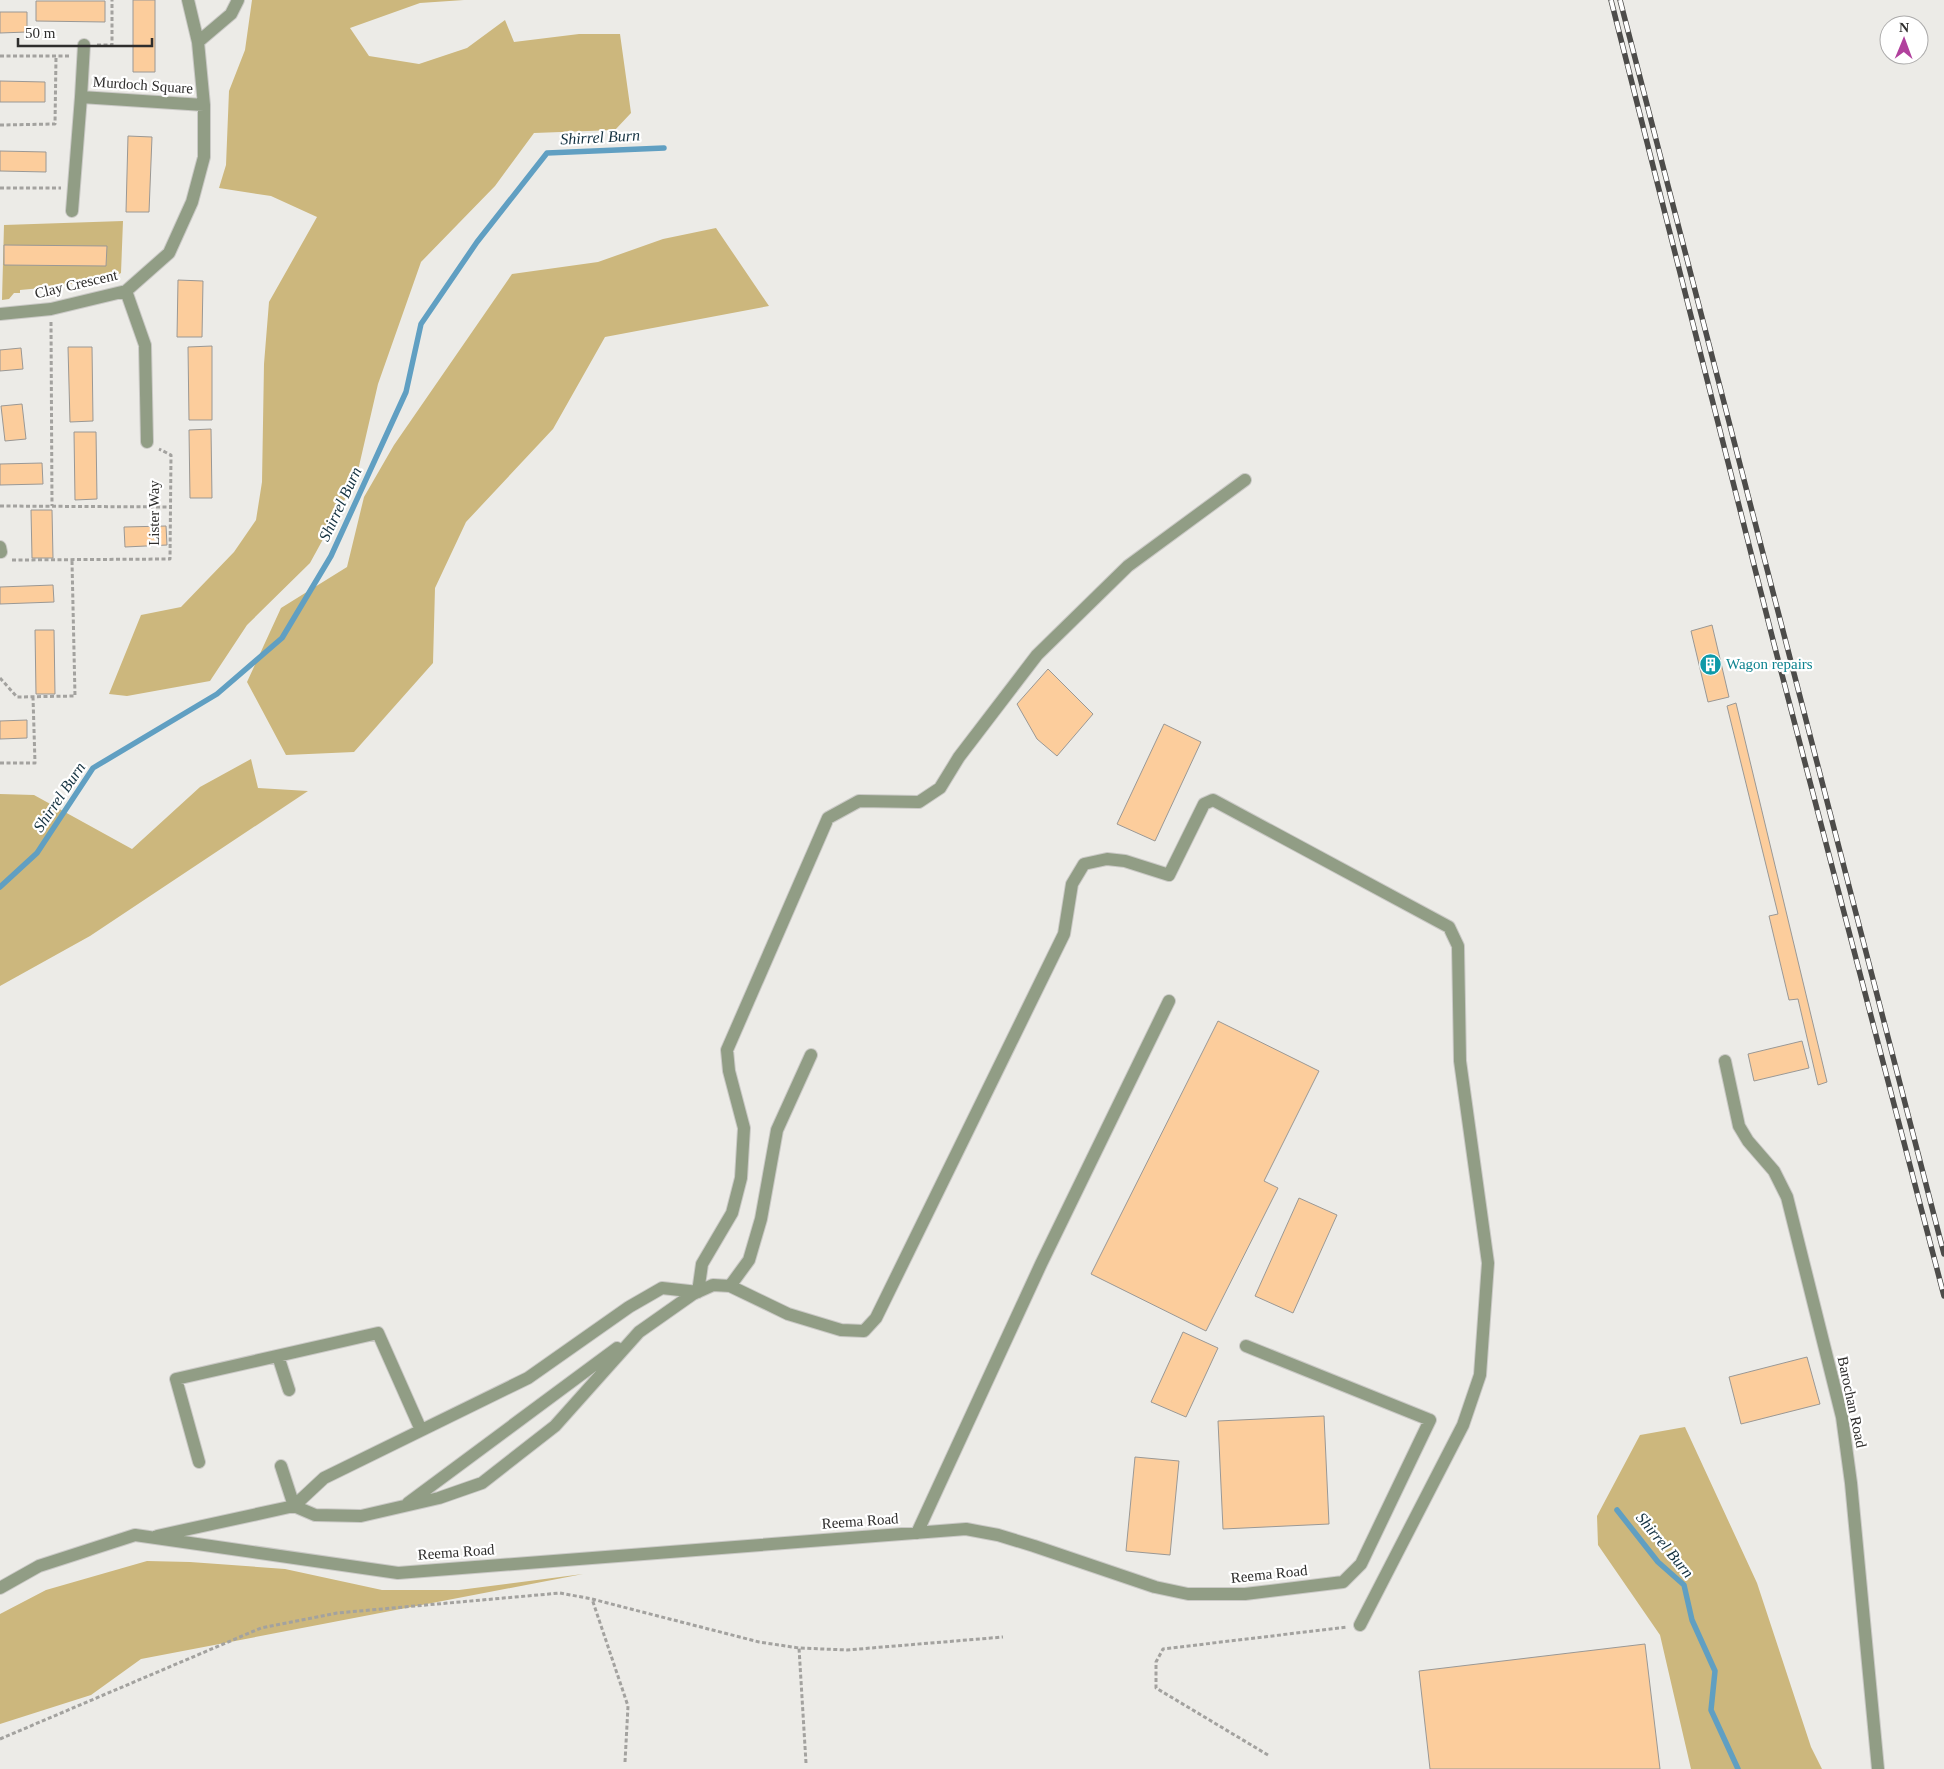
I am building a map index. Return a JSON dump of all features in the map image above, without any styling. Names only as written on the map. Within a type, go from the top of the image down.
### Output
[{"type":"street","name":"Clay Crescent","points":[[0,314],[51,309],[126,291],[169,254],[192,202],[204,157],[204,105],[198,42],[188,0]]},
{"type":"street","points":[[198,42],[231,14],[238,0]]},
{"type":"street","name":"Murdoch Square","points":[[72,210],[83,50]]},
{"type":"street","name":"Murdoch Square","points":[[81,97],[204,105]]},
{"type":"street","points":[[126,291],[145,345],[147,442]]},
{"type":"street","points":[[698,1292],[702,1264],[732,1213],[742,1178],[744,1128],[729,1071],[726,1050],[828,818],[859,801],[919,802],[940,788],[959,757],[1037,655],[1128,566],[1245,480]]},
{"type":"street","points":[[402,1508],[639,1332],[698,1292],[713,1285],[730,1286],[788,1314],[841,1330],[864,1331],[876,1318],[1064,934],[1072,884],[1084,864],[1107,859],[1116,860],[1169,875],[1204,804],[1212,800],[1449,928],[1458,946],[1460,1061],[1488,1263],[1480,1375],[1463,1425],[1360,1625]]},
{"type":"street","points":[[917,1533],[1041,1264],[1169,1001]]},
{"type":"street","points":[[730,1286],[749,1260],[761,1219],[777,1130],[811,1055]]},
{"type":"street","name":"Barochan Road","points":[[1725,1061],[1739,1126],[1748,1142],[1774,1172],[1787,1197],[1842,1417],[1851,1483],[1878,1769]]},
{"type":"street","points":[[150,1537],[294,1506],[324,1478],[528,1378],[629,1307],[662,1288],[698,1292]]},
{"type":"street","points":[[199,1462],[176,1379],[378,1332],[421,1430]]},
{"type":"street","points":[[294,1506],[315,1514],[361,1516],[440,1498],[482,1483],[555,1426],[639,1332]]},
{"type":"street","name":"Reema Road","points":[[0,1588],[39,1566],[135,1535],[398,1573],[966,1530],[998,1535],[1155,1588],[1188,1594],[1245,1594],[1343,1582],[1361,1564],[1430,1420],[1246,1346]]},
{"type":"street","points":[[278,1356],[288,1390]]},
{"type":"street","points":[[281,1466],[294,1506]]},
{"type":"path","points":[[0,56],[56,57],[112,45],[112,0]]},
{"type":"path","points":[[0,125],[55,124],[56,57]]},
{"type":"path","points":[[0,188],[74,188]]},
{"type":"path","points":[[51,309],[52,506]]},
{"type":"path","name":"Lister Way","points":[[1,549],[9,560],[170,559],[171,455],[147,442]]},
{"type":"path","points":[[0,506],[169,507]]},
{"type":"path","points":[[0,678],[17,697],[75,696],[72,560]]},
{"type":"path","points":[[0,763],[35,763],[33,697]]},
{"type":"path","points":[[0,1739],[261,1628],[337,1613],[560,1593],[592,1598],[758,1642],[799,1648],[847,1650],[1003,1637]]},
{"type":"path","points":[[592,1598],[628,1706],[625,1762]]},
{"type":"path","points":[[1268,1755],[1156,1688],[1156,1662],[1163,1649],[1360,1625]]},
{"type":"path","points":[[799,1648],[806,1763]]},
{"type":"shaded area","points":[[252,0],[464,0],[420,3],[350,28],[369,56],[419,64],[467,48],[505,20],[514,42],[579,34],[620,34],[631,113],[615,130],[534,133],[495,186],[421,262],[378,384],[356,479],[310,563],[247,625],[210,681],[127,696],[109,694],[141,615],[181,607],[234,552],[256,520],[262,482],[264,364],[269,302],[317,217],[271,196],[219,188],[226,165],[229,91],[245,50]]},
{"type":"shaded area","points":[[123,221],[121,273],[110,279],[100,276],[63,286],[20,290],[20,293],[14,293],[9,299],[2,300],[4,225]]},
{"type":"shaded area","points":[[716,228],[769,306],[605,337],[553,429],[466,522],[435,588],[433,663],[354,752],[286,755],[247,682],[281,608],[347,567],[364,497],[394,445],[512,274],[598,262],[663,239]]},
{"type":"shaded area","points":[[251,759],[258,788],[308,791],[90,936],[0,986],[0,794],[34,795],[132,849],[200,787]]},
{"type":"shaded area","points":[[1685,1427],[1757,1583],[1811,1747],[1822,1769],[1691,1769],[1660,1635],[1598,1545],[1597,1516],[1640,1435]]},
{"type":"shaded area","points":[[147,1561],[285,1569],[382,1590],[459,1590],[583,1574],[141,1659],[91,1695],[0,1724],[0,1614],[46,1590]]},
{"type":"building","points":[[133,0],[155,0],[155,72],[133,72]]},
{"type":"building","points":[[36,1],[105,1],[105,22],[36,21]]},
{"type":"building","points":[[0,12],[27,12],[27,32],[0,33]]},
{"type":"building","points":[[0,81],[45,82],[45,102],[0,102]]},
{"type":"building","points":[[128,136],[152,137],[149,212],[126,212]]},
{"type":"building","points":[[0,151],[46,152],[46,172],[0,171]]},
{"type":"building","points":[[4,245],[107,246],[106,266],[4,265]]},
{"type":"building","points":[[178,280],[203,281],[202,337],[177,337]]},
{"type":"building","points":[[212,346],[212,420],[189,420],[188,347]]},
{"type":"building","points":[[68,347],[92,347],[93,421],[70,422]]},
{"type":"building","points":[[21,348],[23,369],[0,371],[0,350]]},
{"type":"building","points":[[22,404],[26,439],[5,441],[1,406]]},
{"type":"building","points":[[211,429],[212,498],[190,498],[189,430]]},
{"type":"building","points":[[74,432],[96,432],[97,499],[75,500]]},
{"type":"building","points":[[42,463],[43,484],[0,485],[0,464]]},
{"type":"building","points":[[31,510],[52,510],[53,558],[32,558]]},
{"type":"building","points":[[166,526],[167,545],[125,547],[124,527]]},
{"type":"building","points":[[53,585],[54,602],[0,604],[0,587]]},
{"type":"building","name":"Wagon repairs","points":[[1712,625],[1729,697],[1708,702],[1691,631]]},
{"type":"building","points":[[35,630],[54,630],[55,694],[36,694]]},
{"type":"building","points":[[1048,669],[1093,714],[1057,756],[1037,739],[1017,704]]},
{"type":"building","points":[[1736,703],[1827,1082],[1818,1085],[1798,999],[1789,1000],[1769,916],[1778,914],[1727,706]]},
{"type":"building","points":[[27,720],[27,738],[0,739],[0,721]]},
{"type":"building","points":[[1164,724],[1201,742],[1155,841],[1117,824]]},
{"type":"building","points":[[1218,1021],[1319,1071],[1264,1181],[1278,1188],[1206,1331],[1091,1274]]},
{"type":"building","points":[[1802,1041],[1809,1068],[1754,1081],[1748,1054]]},
{"type":"building","points":[[1299,1198],[1337,1215],[1293,1313],[1255,1296]]},
{"type":"building","points":[[1183,1332],[1218,1348],[1186,1417],[1151,1402]]},
{"type":"building","points":[[1807,1357],[1820,1404],[1741,1424],[1729,1377]]},
{"type":"building","points":[[1324,1416],[1329,1524],[1223,1529],[1218,1421]]},
{"type":"building","points":[[1135,1457],[1179,1461],[1170,1555],[1126,1551]]},
{"type":"building","points":[[1645,1644],[1660,1769],[1430,1769],[1419,1671]]},
{"type":"waterway","name":"Shirrel Burn","points":[[0,887],[37,853],[93,768],[217,694],[282,638],[331,556],[406,392],[421,324],[477,242],[547,153],[664,148]]},
{"type":"waterway","name":"Shirrel Burn","points":[[1617,1510],[1658,1562],[1684,1585],[1692,1620],[1715,1671],[1711,1710],[1738,1769]]},
{"type":"railway","points":[[1611,0],[1774,644],[1944,1296]]},
{"type":"railway","points":[[1620,0],[1944,1254]]},
{"type":"place","name":"Wagon repairs","points":[[1710,664]]}]
